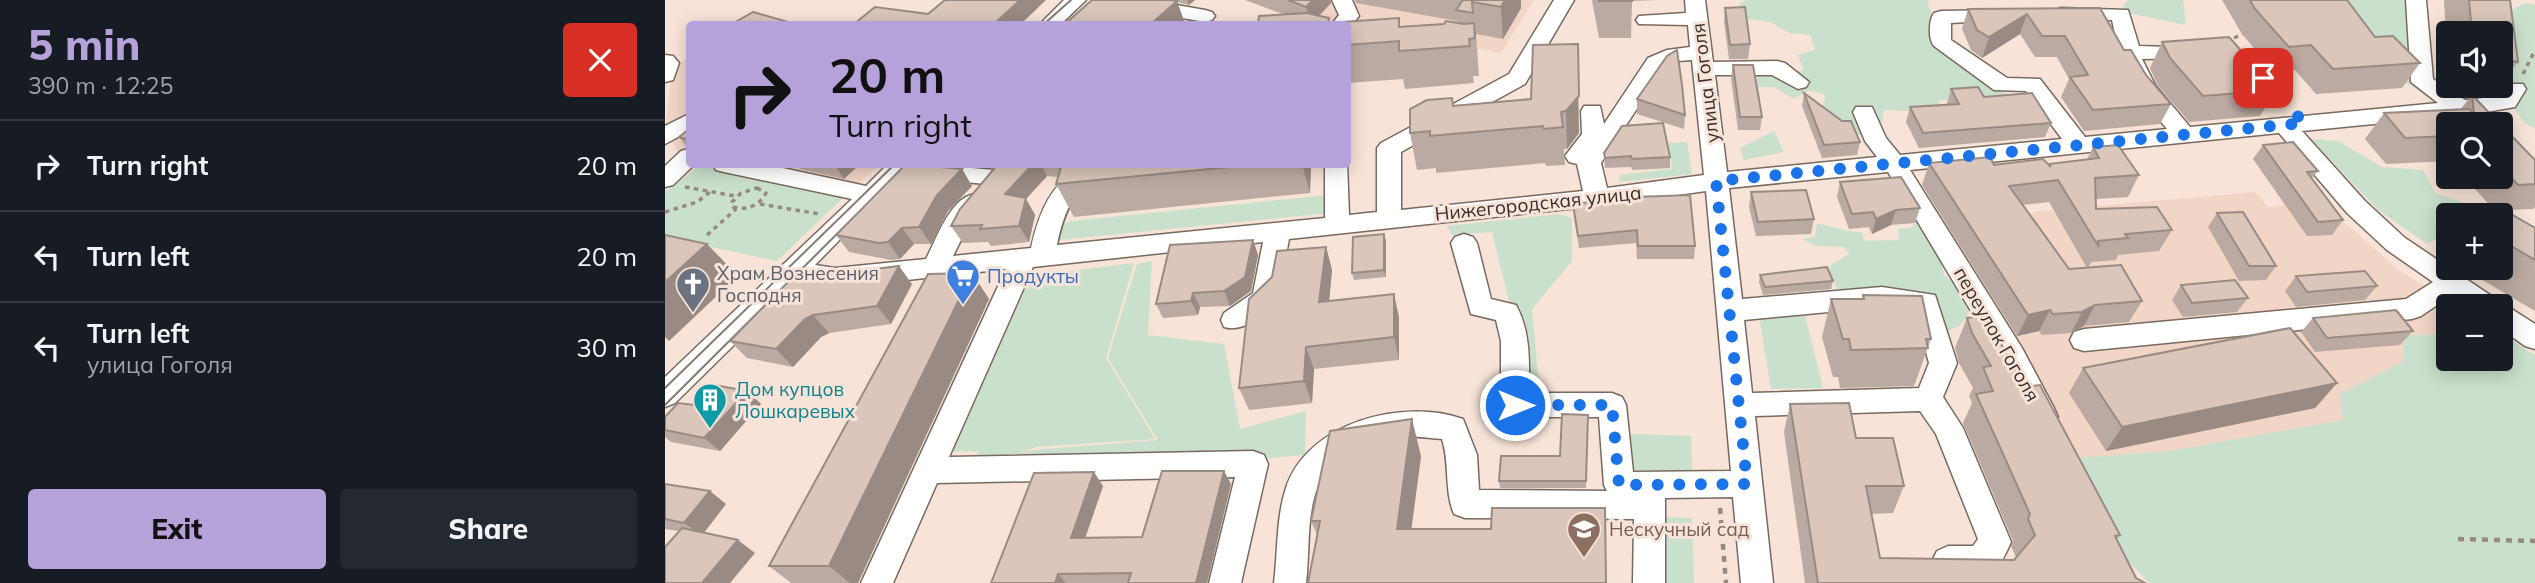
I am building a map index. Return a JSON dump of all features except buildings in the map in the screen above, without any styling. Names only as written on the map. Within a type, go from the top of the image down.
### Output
[{"type":"street","points":[[1053,21],[1076,0]]},
{"type":"street","points":[[1114,0],[1205,16]]},
{"type":"street","points":[[1342,0],[1349,21]]},
{"type":"street","points":[[1389,219],[1389,148],[1517,79],[1564,0]]},
{"type":"street","points":[[2416,0],[2422,82],[2466,112]]},
{"type":"street","points":[[2043,13],[2122,7],[2133,66],[2146,89],[2185,135]]},
{"type":"street","points":[[1646,20],[1696,9]]},
{"type":"street","name":"улица Гоголя","points":[[1696,9],[1757,583]]},
{"type":"street","points":[[2018,14],[1941,17],[1941,42],[2002,85],[2032,84],[2080,146]]},
{"type":"street","points":[[2130,53],[2211,52]]},
{"type":"street","points":[[1589,198],[1590,163],[1656,62],[1674,55],[1702,61],[1777,68],[1798,82]]},
{"type":"street","points":[[665,61],[668,63],[665,75]]},
{"type":"street","name":"Нижегородская улица","points":[[792,271],[835,278],[1389,219],[1534,197],[1589,198],[1716,181],[2461,108],[2507,102],[2515,89]]},
{"type":"street","points":[[1589,198],[1576,156],[1593,135],[1592,111]]},
{"type":"street","name":"переулок Гоголя","points":[[1864,112],[1876,141],[1895,164],[2012,356],[2056,440]]},
{"type":"street","points":[[665,136],[686,123]]},
{"type":"street","points":[[2294,124],[2355,207],[2396,244],[2468,294]]},
{"type":"street","points":[[665,147],[686,156]]},
{"type":"street","points":[[665,179],[686,160]]},
{"type":"street","points":[[743,168],[870,195]]},
{"type":"street","points":[[665,395],[870,195],[908,168]]},
{"type":"street","points":[[877,583],[928,470],[1046,233],[1066,187],[1095,170],[1116,168]]},
{"type":"street","points":[[1336,168],[1337,224]]},
{"type":"street","points":[[935,267],[959,219],[997,177],[960,175]]},
{"type":"street","points":[[1234,320],[1265,298],[1278,230]]},
{"type":"street","points":[[1464,243],[1480,307],[1507,312],[1515,341],[1515,405],[1612,405],[1619,485],[1650,495]]},
{"type":"street","points":[[2084,340],[2411,309],[2451,283]]},
{"type":"street","points":[[1729,309],[1753,310],[1882,297],[1926,302],[1943,363],[1927,398]]},
{"type":"street","points":[[2513,323],[2535,338]]},
{"type":"street","points":[[1739,405],[1927,398]]},
{"type":"street","points":[[1916,562],[1981,561],[1995,542],[1948,428],[1927,398]]},
{"type":"street","points":[[1290,583],[1296,553],[1294,525],[1306,476],[1320,457],[1364,434],[1392,425],[1453,428],[1462,455],[1465,504],[1650,495],[1747,484]]},
{"type":"street","points":[[928,470],[1253,464],[1225,583]]},
{"type":"street","points":[[1649,583],[1650,495]]},
{"type":"path","points":[[2211,52],[2242,32],[2254,33]]},
{"type":"path","points":[[2515,89],[2535,50]]},
{"type":"path","points":[[2271,88],[2294,124]]},
{"type":"path","points":[[693,189],[736,196],[752,189],[762,189],[766,193],[759,203],[749,208],[736,209],[707,235]]},
{"type":"path","points":[[665,212],[697,202],[711,192]]},
{"type":"path","points":[[736,196],[731,205],[736,209]]},
{"type":"path","points":[[759,203],[810,213]]},
{"type":"path","points":[[2458,539],[2535,541]]},
{"type":"shaded area","points":[[1245,0],[1534,0],[1501,53],[1351,25],[1351,21],[1291,18]]},
{"type":"shaded area","points":[[686,59],[686,159],[682,158],[665,131],[672,68]]},
{"type":"shaded area","points":[[727,168],[877,168],[848,193]]},
{"type":"shaded area","points":[[2255,192],[2268,207],[2320,201],[2400,271],[2437,294],[2436,332],[2404,361],[2340,394],[2344,420],[2170,451],[2078,458],[2018,340],[1941,220]]},
{"type":"green space","points":[[1745,0],[1929,0],[1928,5],[1947,54],[2024,104],[1976,99],[1938,100],[1951,128],[1914,111],[1884,110],[1881,127],[1870,137],[1856,134],[1819,114],[1826,95],[1809,90],[1794,99],[1774,87],[1757,87],[1757,71],[1804,71],[1798,55],[1815,50],[1810,35],[1790,33],[1770,22],[1727,16]]},
{"type":"green space","points":[[2128,0],[2183,0],[2186,25],[2128,13],[2123,6]]},
{"type":"green space","points":[[2322,0],[2417,0],[2412,4],[2429,97],[2403,81]]},
{"type":"green space","points":[[2524,3],[2535,5],[2535,129],[2525,123],[2506,98],[2513,98],[2513,21],[2500,21],[2500,17]]},
{"type":"green space","points":[[1774,131],[1784,152],[1744,160],[1740,148]]},
{"type":"green space","points":[[2311,139],[2338,141],[2382,167],[2423,170],[2435,193],[2465,203],[2436,203],[2436,239],[2427,244],[2377,209]]},
{"type":"green space","points":[[1687,142],[1692,174],[1619,182],[1620,175],[1672,169],[1669,143]]},
{"type":"green space","points":[[696,168],[715,168],[847,194],[777,261],[665,237],[665,192]]},
{"type":"green space","points":[[1328,195],[1329,213],[1049,241],[1051,228],[1072,221]]},
{"type":"green space","points":[[1559,214],[1572,218],[1572,261],[1532,309],[1538,375],[1524,395],[1521,338],[1492,232],[1452,235],[1447,226]]},
{"type":"green space","points":[[1917,219],[1940,255],[1944,275],[1967,295],[1970,307],[1967,317],[1959,326],[1946,332],[1840,295],[1830,272],[1831,265],[1849,254],[1845,247],[1816,246],[1802,239],[1815,237],[1817,224],[1861,232],[1865,241],[1899,240],[1898,229],[1912,228]]},
{"type":"green space","points":[[1152,261],[1148,335],[1224,344],[1240,429],[1306,411],[1305,455],[969,467],[979,451],[952,452],[1031,276],[1134,263],[1106,358],[1155,439],[1035,447],[1017,455],[1033,450],[1158,440],[1108,358],[1137,264]]},
{"type":"green space","points":[[1804,311],[1823,388],[1771,389],[1759,315]]},
{"type":"green space","points":[[2436,332],[2436,371],[2513,371],[2513,341],[2535,355],[2535,583],[2149,583],[2130,563],[2078,458],[2170,451],[2343,420],[2340,394],[2404,361],[2403,335],[2430,335]]},
{"type":"green space","points":[[1631,434],[1691,436],[1692,472],[1631,470]]},
{"type":"green space","points":[[1666,517],[1692,518],[1694,583],[1666,583]]},
{"type":"tram line","points":[[1047,21],[1071,0]]},
{"type":"tram line","points":[[665,388],[891,168]]},
{"type":"tram line","points":[[665,405],[856,215]]},
{"type":"place","name":"Продукты","points":[[963,306]]},
{"type":"place","name":"Храм Вознесения Господня","points":[[693,314]]},
{"type":"place","name":"Дом купцов Лошкаревых","points":[[710,430]]},
{"type":"place","name":"Нескучный сад","points":[[1584,559]]},
{"type":"route","points":[[1515,405],[1612,405],[1619,485],[1747,484],[1716,181],[2304,123],[2263,78]]}]
